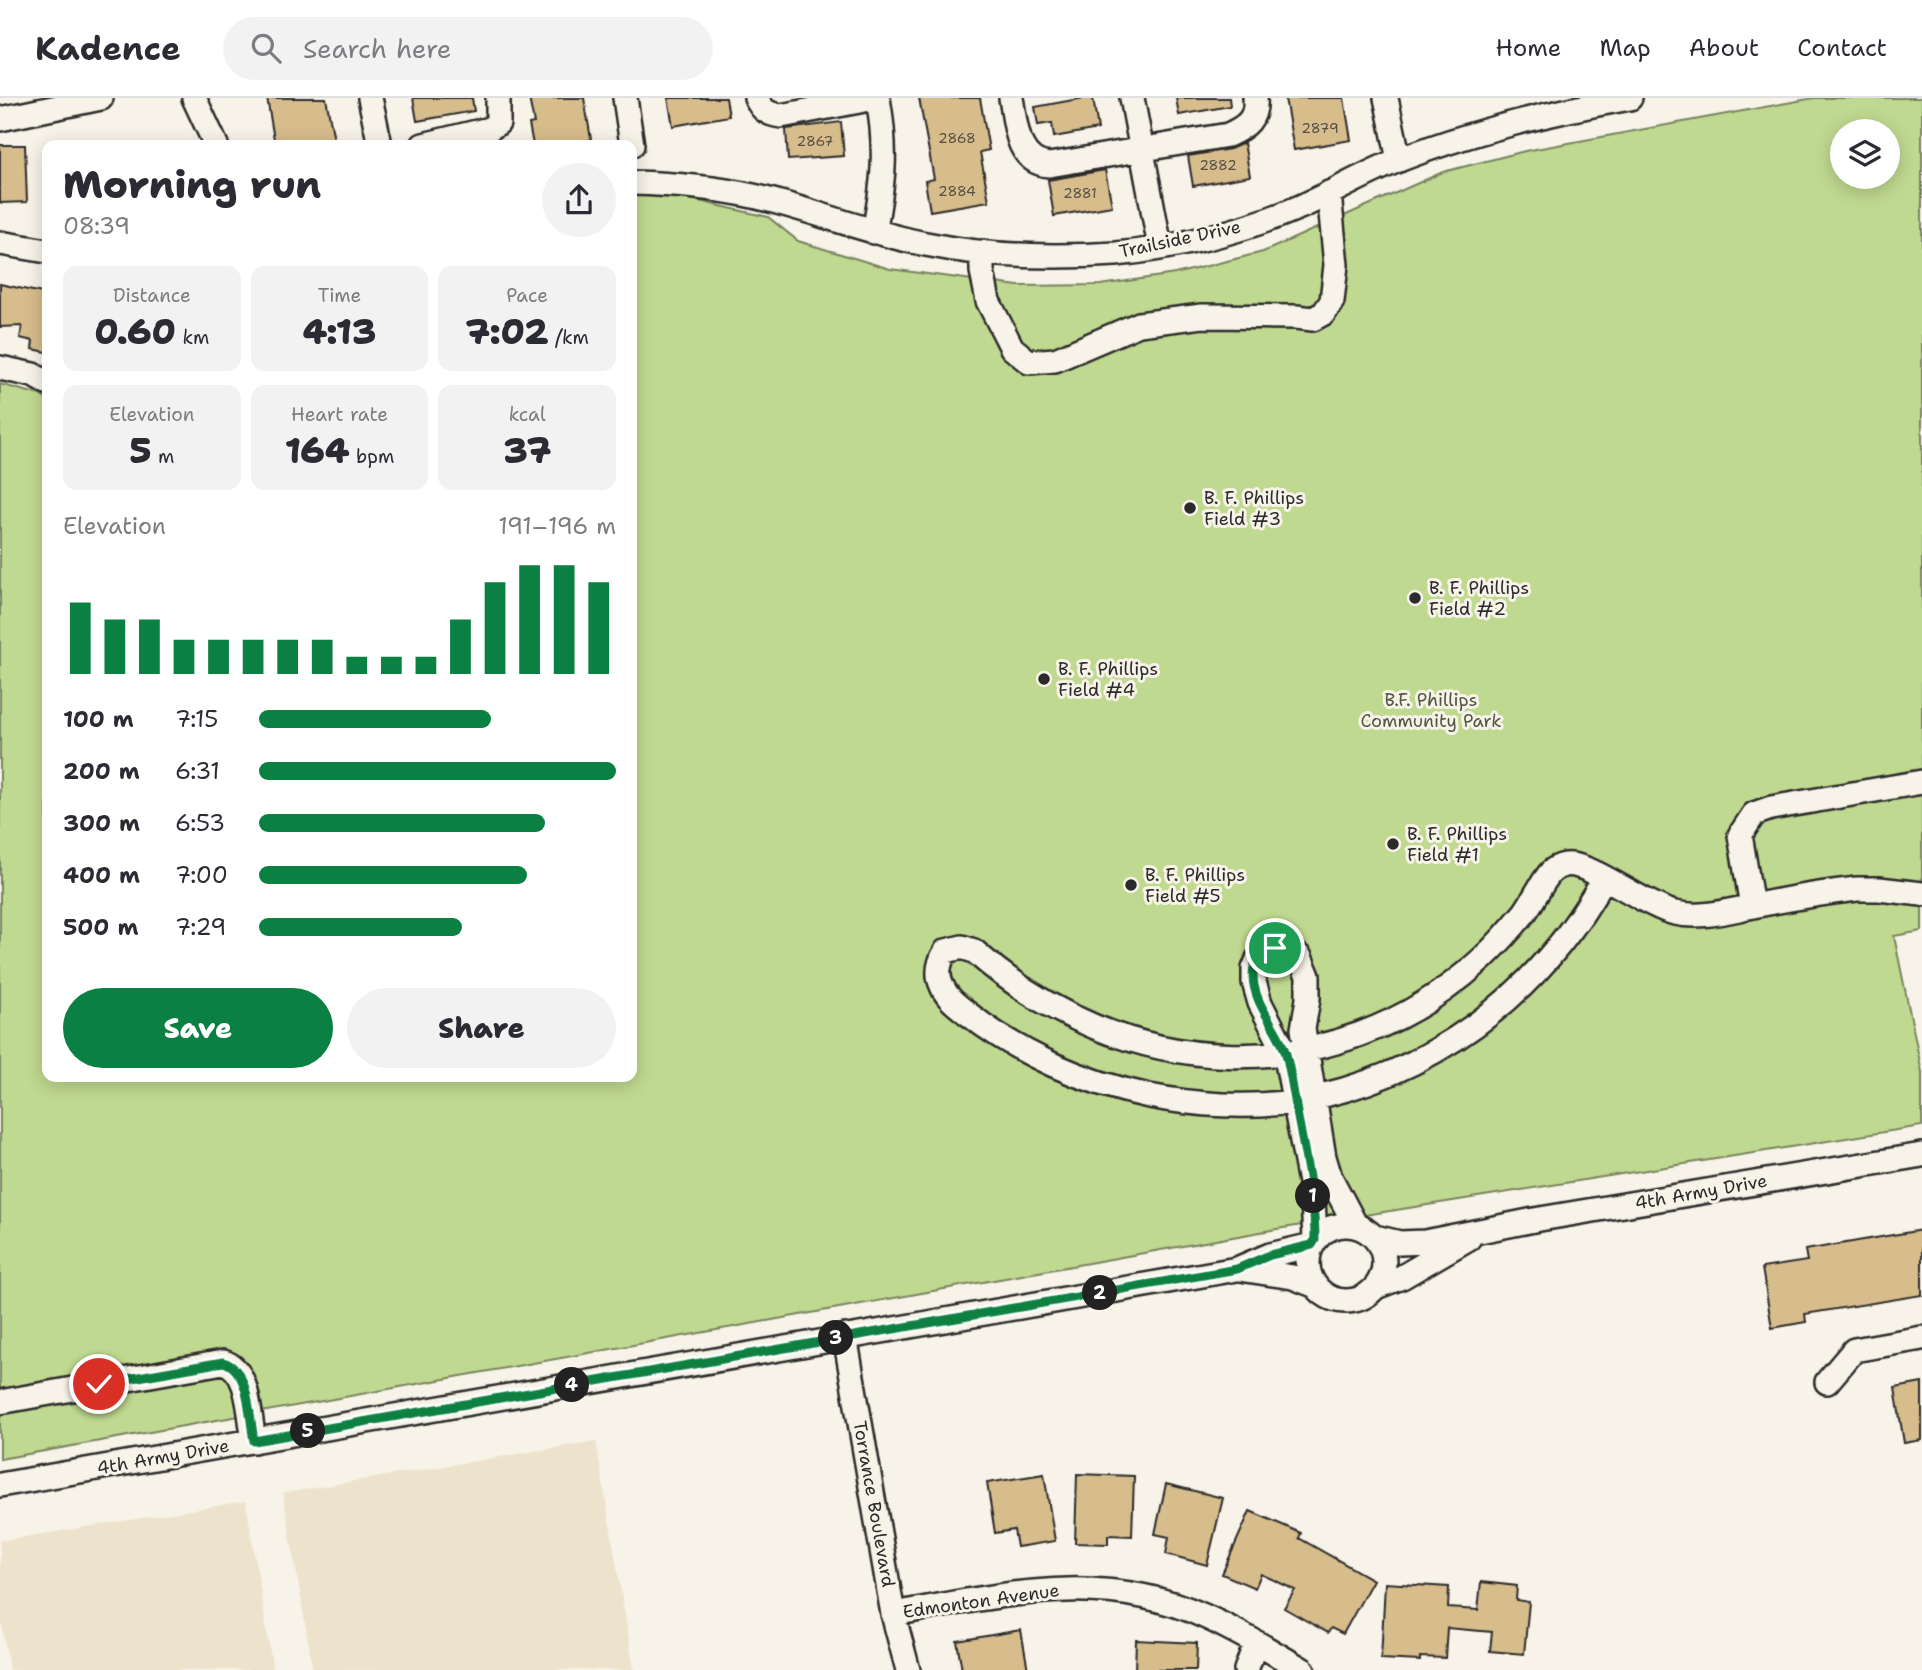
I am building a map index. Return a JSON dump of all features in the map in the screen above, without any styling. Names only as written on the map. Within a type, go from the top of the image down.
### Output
[{"type":"street","points":[[0,118],[101,98]]},
{"type":"street","points":[[194,98],[214,140]]},
{"type":"street","points":[[370,98],[379,140]]},
{"type":"street","points":[[444,140],[489,129],[498,123],[498,98]]},
{"type":"street","points":[[625,98],[631,140]]},
{"type":"street","points":[[756,98],[762,109],[781,116],[877,98],[885,138],[883,190],[874,232]]},
{"type":"street","points":[[1011,98],[1022,149],[1039,164],[1049,165],[1228,135],[1244,128],[1252,120],[1255,98]]},
{"type":"street","points":[[1132,98],[1160,247]]},
{"type":"street","points":[[1386,98],[1399,160]]},
{"type":"street","name":"Trailside Drive","points":[[637,184],[723,190],[786,204],[874,232],[982,253],[1030,256],[1119,253],[1160,247],[1261,222],[1399,160],[1510,123],[1630,98]]},
{"type":"street","points":[[982,253],[982,271],[988,301],[1012,348],[1029,362],[1055,360],[1139,324],[1202,316],[1313,319],[1324,313],[1332,301],[1336,265],[1329,193]]},
{"type":"street","points":[[0,243],[42,250]]},
{"type":"street","points":[[0,368],[33,375],[42,380]]},
{"type":"street","points":[[1752,906],[1740,835],[1754,814],[1771,808],[1922,782]]},
{"type":"street","points":[[1604,878],[1558,949],[1521,989],[1489,1017],[1434,1053],[1404,1068],[1342,1091],[1304,1099],[1216,1104],[1183,1101],[1150,1096],[1085,1078],[1028,1052],[992,1030],[950,999],[940,983],[938,969],[946,951],[966,948],[974,951],[1012,983],[1054,1009],[1114,1035],[1145,1045],[1210,1055],[1242,1056],[1296,1050],[1343,1040],[1371,1031],[1415,1008],[1456,981],[1482,959],[1510,930],[1555,869],[1573,864],[1604,878],[1656,906],[1674,913],[1700,915],[1857,889],[1922,894]]},
{"type":"street","points":[[1296,1050],[1304,1099],[1313,1198],[1313,1242],[1308,1259],[1309,1273],[1316,1286]]},
{"type":"street","points":[[1304,1099],[1329,1177],[1384,1256],[1381,1278],[1376,1287]]},
{"type":"street","name":"4th Army Drive","points":[[0,1485],[1237,1269],[1270,1255],[1313,1242],[1323,1232],[1345,1224],[1400,1243],[1415,1242],[1922,1155]]},
{"type":"street","name":"4th Army Drive","points":[[1237,1269],[1293,1277],[1316,1286],[1324,1294],[1346,1301],[1368,1295],[1376,1287],[1402,1277],[1480,1232]]},
{"type":"street","name":"Torrance Boulevard","points":[[845,1336],[893,1615],[908,1670]]},
{"type":"street","points":[[1827,1382],[1854,1350],[1922,1338]]},
{"type":"street","points":[[0,1402],[223,1362],[233,1365],[243,1378],[254,1441]]},
{"type":"street","name":"Edmonton Avenue","points":[[893,1615],[1025,1592],[1061,1588],[1097,1589],[1141,1595],[1183,1607],[1220,1623],[1303,1670]]},
{"type":"street","points":[[1246,1670],[1256,1643]]},
{"type":"shaded area","points":[[596,1441],[634,1670],[313,1670],[283,1493]]},
{"type":"shaded area","points":[[246,1501],[273,1670],[9,1670],[0,1612],[0,1541]]},
{"type":"green space","name":"B.F. Phillips Community Park","points":[[1814,98],[1922,98],[1922,931],[1894,936],[1922,1072],[1922,1126],[1277,1229],[0,1459],[0,384],[42,396],[42,1082],[637,1082],[637,194],[690,199],[768,217],[798,241],[890,269],[1018,286],[1100,285],[1175,274],[1263,252],[1443,172],[1525,151]]},
{"type":"building","points":[[267,98],[326,98],[334,140],[274,140]]},
{"type":"building","points":[[413,98],[472,98],[474,111],[417,121]]},
{"type":"building","points":[[529,98],[584,98],[591,140],[532,140],[529,124],[534,123]]},
{"type":"building","points":[[668,98],[726,98],[729,116],[673,126]]},
{"type":"building","points":[[919,98],[980,98],[989,150],[980,152],[989,201],[930,211],[925,181],[934,179]]},
{"type":"building","points":[[1093,98],[1098,129],[1054,137],[1052,123],[1038,125],[1035,107]]},
{"type":"building","points":[[1176,98],[1229,98],[1230,106],[1179,115]]},
{"type":"building","points":[[1285,98],[1344,98],[1351,140],[1294,150]]},
{"type":"building","points":[[841,122],[844,156],[788,160],[786,129]]},
{"type":"building","points":[[1244,143],[1250,176],[1193,186],[1188,156],[1230,149]]},
{"type":"building","points":[[0,145],[25,145],[27,202],[0,203]]},
{"type":"building","points":[[1105,170],[1112,206],[1054,216],[1048,180]]},
{"type":"building","points":[[0,284],[42,293],[42,351],[32,349],[33,341],[20,338],[22,326],[0,327]]},
{"type":"building","points":[[1922,1230],[1922,1295],[1805,1314],[1806,1322],[1772,1328],[1762,1268],[1807,1261],[1805,1250]]},
{"type":"building","points":[[1922,1383],[1922,1440],[1904,1443],[1895,1388]]},
{"type":"building","points":[[1044,1474],[1055,1541],[1017,1547],[1014,1530],[995,1533],[987,1483]]},
{"type":"building","points":[[1077,1474],[1134,1476],[1132,1536],[1108,1535],[1108,1544],[1075,1543]]},
{"type":"building","points":[[1166,1484],[1223,1498],[1207,1565],[1166,1554],[1169,1537],[1155,1534]]},
{"type":"building","points":[[1250,1511],[1301,1533],[1299,1538],[1373,1580],[1343,1634],[1331,1628],[1328,1633],[1284,1608],[1295,1590],[1261,1574],[1255,1588],[1222,1574]]},
{"type":"building","points":[[1481,1582],[1517,1586],[1516,1600],[1529,1602],[1524,1654],[1490,1651],[1492,1632],[1447,1628],[1445,1658],[1420,1657],[1420,1661],[1381,1659],[1385,1583],[1449,1587],[1448,1608],[1478,1610]]},
{"type":"building","points":[[1021,1630],[1028,1670],[962,1670],[957,1641]]},
{"type":"building","points":[[1136,1640],[1197,1643],[1196,1670],[1135,1670]]},
{"type":"place","name":"B. F. Phillips Field #3","points":[[1190,508]]},
{"type":"place","name":"B. F. Phillips Field #2","points":[[1415,598]]},
{"type":"place","name":"B. F. Phillips Field #4","points":[[1044,679]]},
{"type":"place","name":"B. F. Phillips Field #1","points":[[1393,844]]},
{"type":"place","name":"B. F. Phillips Field #5","points":[[1131,885]]},
{"type":"route","points":[[99,1384],[223,1362],[233,1365],[243,1378],[254,1441],[1237,1269],[1270,1255],[1312,1245],[1315,1240],[1313,1198],[1285,1052],[1257,996],[1253,975],[1258,958],[1275,948]]}]
